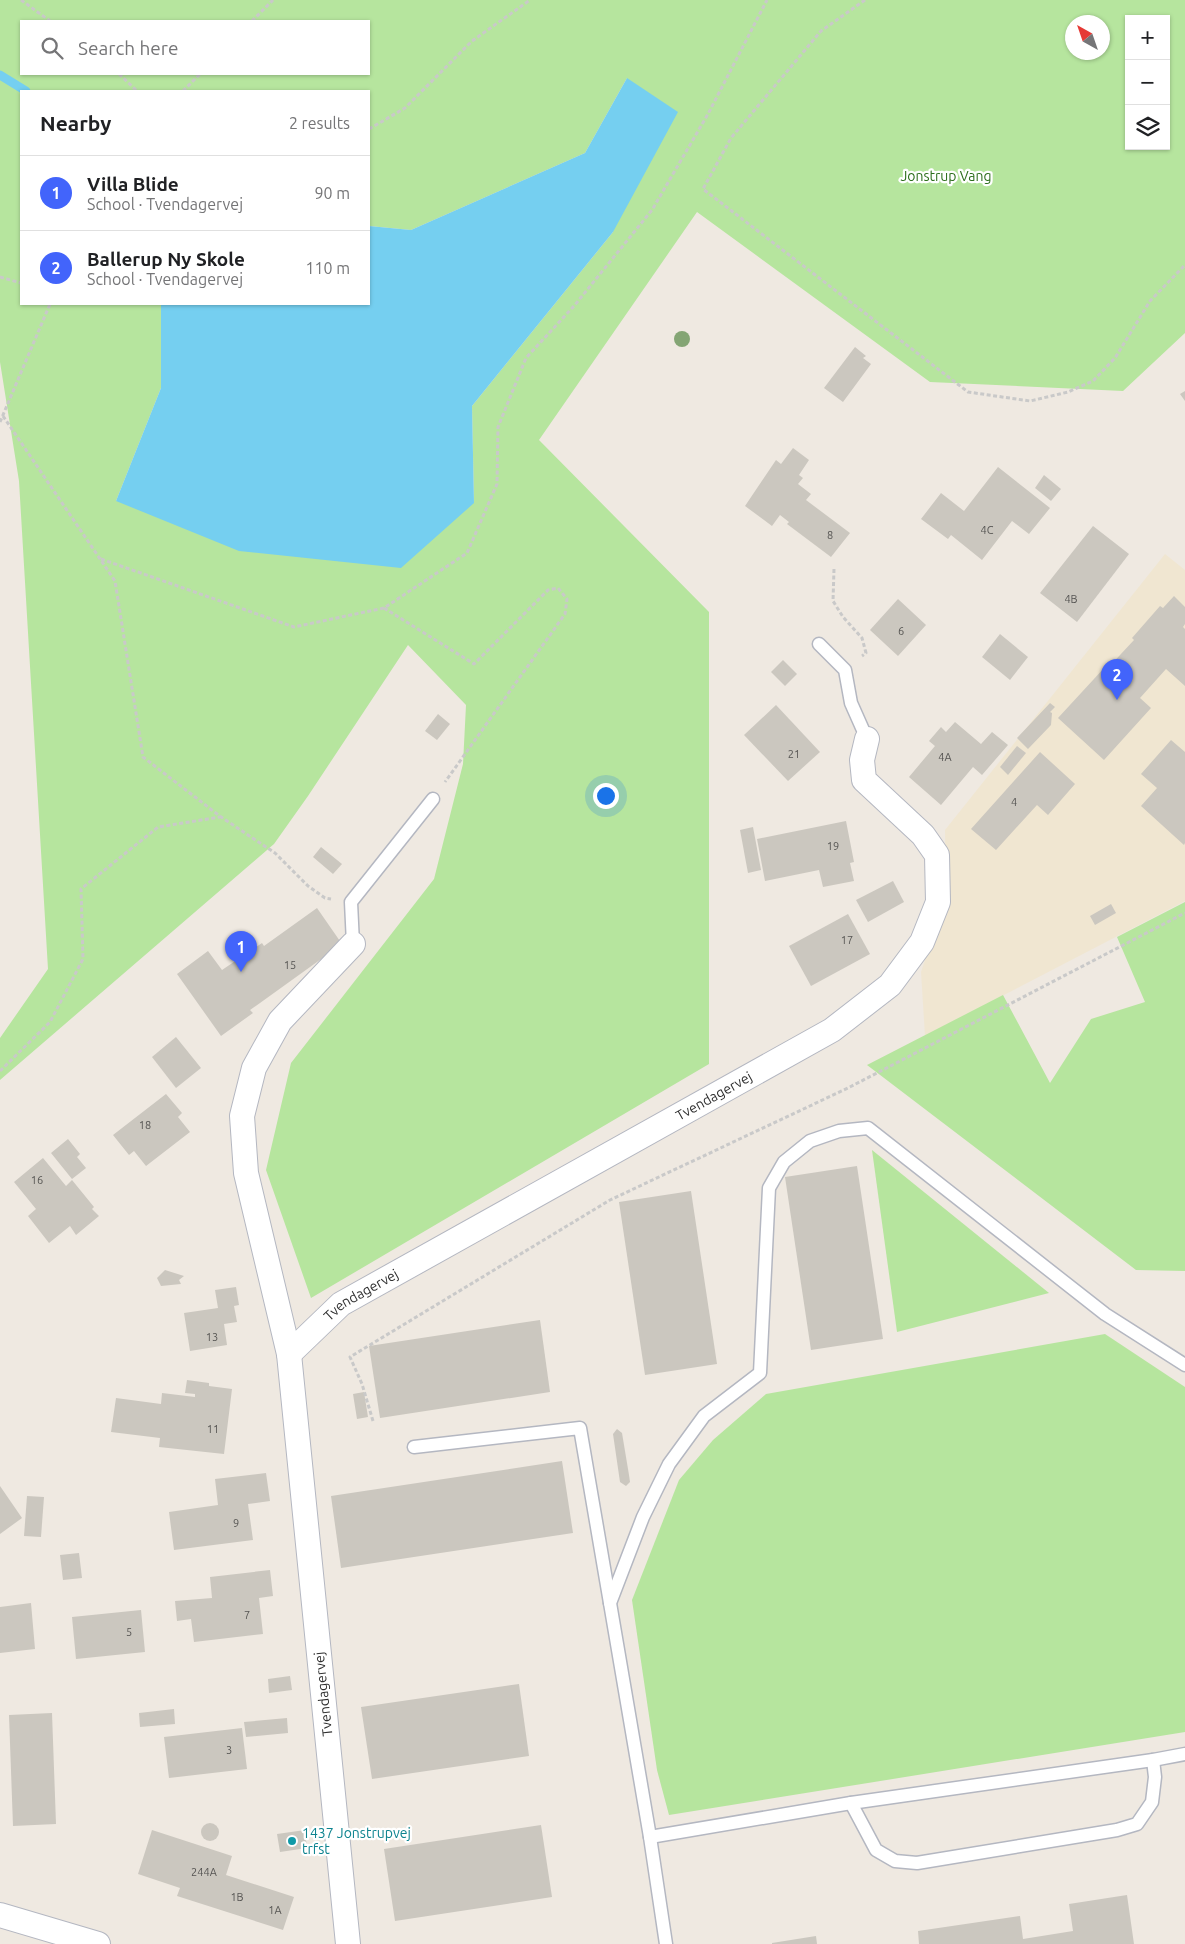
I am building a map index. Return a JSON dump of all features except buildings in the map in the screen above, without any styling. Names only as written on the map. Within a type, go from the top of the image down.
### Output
[{"type":"street","name":"Tvendagervej","points":[[289,1354],[341,1304],[832,1030],[890,984],[922,942],[938,902],[936,855],[923,835],[864,780],[862,760],[867,739]]},
{"type":"street","name":"Tvendagervej","points":[[348,1944],[289,1354],[246,1173],[242,1116],[254,1068],[280,1021],[353,944]]},
{"type":"street","points":[[0,1915],[98,1944]]},
{"type":"lane","points":[[819,644],[845,670],[851,703],[867,739]]},
{"type":"lane","points":[[353,944],[351,902],[433,799]]},
{"type":"lane","points":[[610,1603],[643,1517],[668,1464],[704,1416],[760,1373],[769,1188],[784,1162],[810,1141],[839,1131],[868,1128],[1105,1314],[1185,1365]]},
{"type":"lane","points":[[414,1448],[580,1428],[650,1837],[666,1944]]},
{"type":"lane","points":[[650,1837],[851,1803],[1185,1754]]},
{"type":"lane","points":[[851,1803],[876,1850],[895,1861],[917,1863],[1117,1830],[1138,1824],[1152,1802],[1155,1777],[1153,1760]]},
{"type":"path","points":[[21,0],[49,20]]},
{"type":"path","points":[[253,20],[273,0]]},
{"type":"path","points":[[370,128],[405,108],[472,41],[530,0]]},
{"type":"path","points":[[101,559],[294,627],[384,608],[467,553],[498,484],[498,426],[526,358],[574,306],[652,210],[708,114],[767,0]]},
{"type":"path","points":[[865,0],[821,31],[731,138],[703,189],[968,392],[1030,401],[1068,392],[1092,381],[1115,358],[1150,301],[1185,265]]},
{"type":"path","points":[[120,75],[136,90]]},
{"type":"path","points":[[184,90],[199,75]]},
{"type":"path","points":[[0,277],[20,283]]},
{"type":"path","points":[[0,422],[50,305]]},
{"type":"path","points":[[3,416],[115,581],[143,757],[221,817],[275,853],[308,886],[324,898],[351,902]]},
{"type":"path","points":[[834,569],[833,601],[843,617],[862,638],[866,653],[845,670]]},
{"type":"path","points":[[384,608],[474,664],[548,590],[558,588],[567,599],[564,614],[433,799]]},
{"type":"path","points":[[0,1071],[50,1022],[82,959],[81,889],[158,827],[221,817]]},
{"type":"path","points":[[373,1421],[362,1384],[350,1357],[610,1200],[848,1088],[1185,914]]},
{"type":"shaded area","points":[[1165,554],[1185,570],[1185,901],[925,1036],[921,972],[946,898],[945,830]]},
{"type":"green space","name":"Jonstrup Vang","points":[[0,0],[1185,0],[1185,333],[1123,391],[930,382],[697,212],[539,440],[709,612],[709,1064],[311,1298],[266,1170],[291,1063],[434,879],[463,764],[466,705],[408,645],[274,844],[0,1080],[0,1038],[48,969],[19,481],[0,362]]},
{"type":"green space","points":[[1185,902],[1185,1271],[1136,1270],[867,1065],[1003,995],[1050,1083],[1091,1019],[1145,1002],[1117,937]]},
{"type":"green space","points":[[872,1150],[1049,1293],[897,1332]]},
{"type":"green space","points":[[1105,1334],[1185,1387],[1185,1732],[669,1815],[657,1770],[632,1600],[679,1480],[713,1440],[766,1394]]},
{"type":"water","points":[[627,78],[678,112],[613,232],[472,406],[474,503],[401,568],[239,551],[116,501],[161,388],[161,305],[370,305],[370,226],[411,230],[585,153]]},
{"type":"waterway","points":[[0,75],[24,90]]},
{"type":"place","name":"Ballerup Ny Skole","points":[[1117,700]]},
{"type":"place","name":"Villa Blide","points":[[241,972]]},
{"type":"place","name":"1437 Jonstrupvej trfst","points":[[292,1841]]}]
